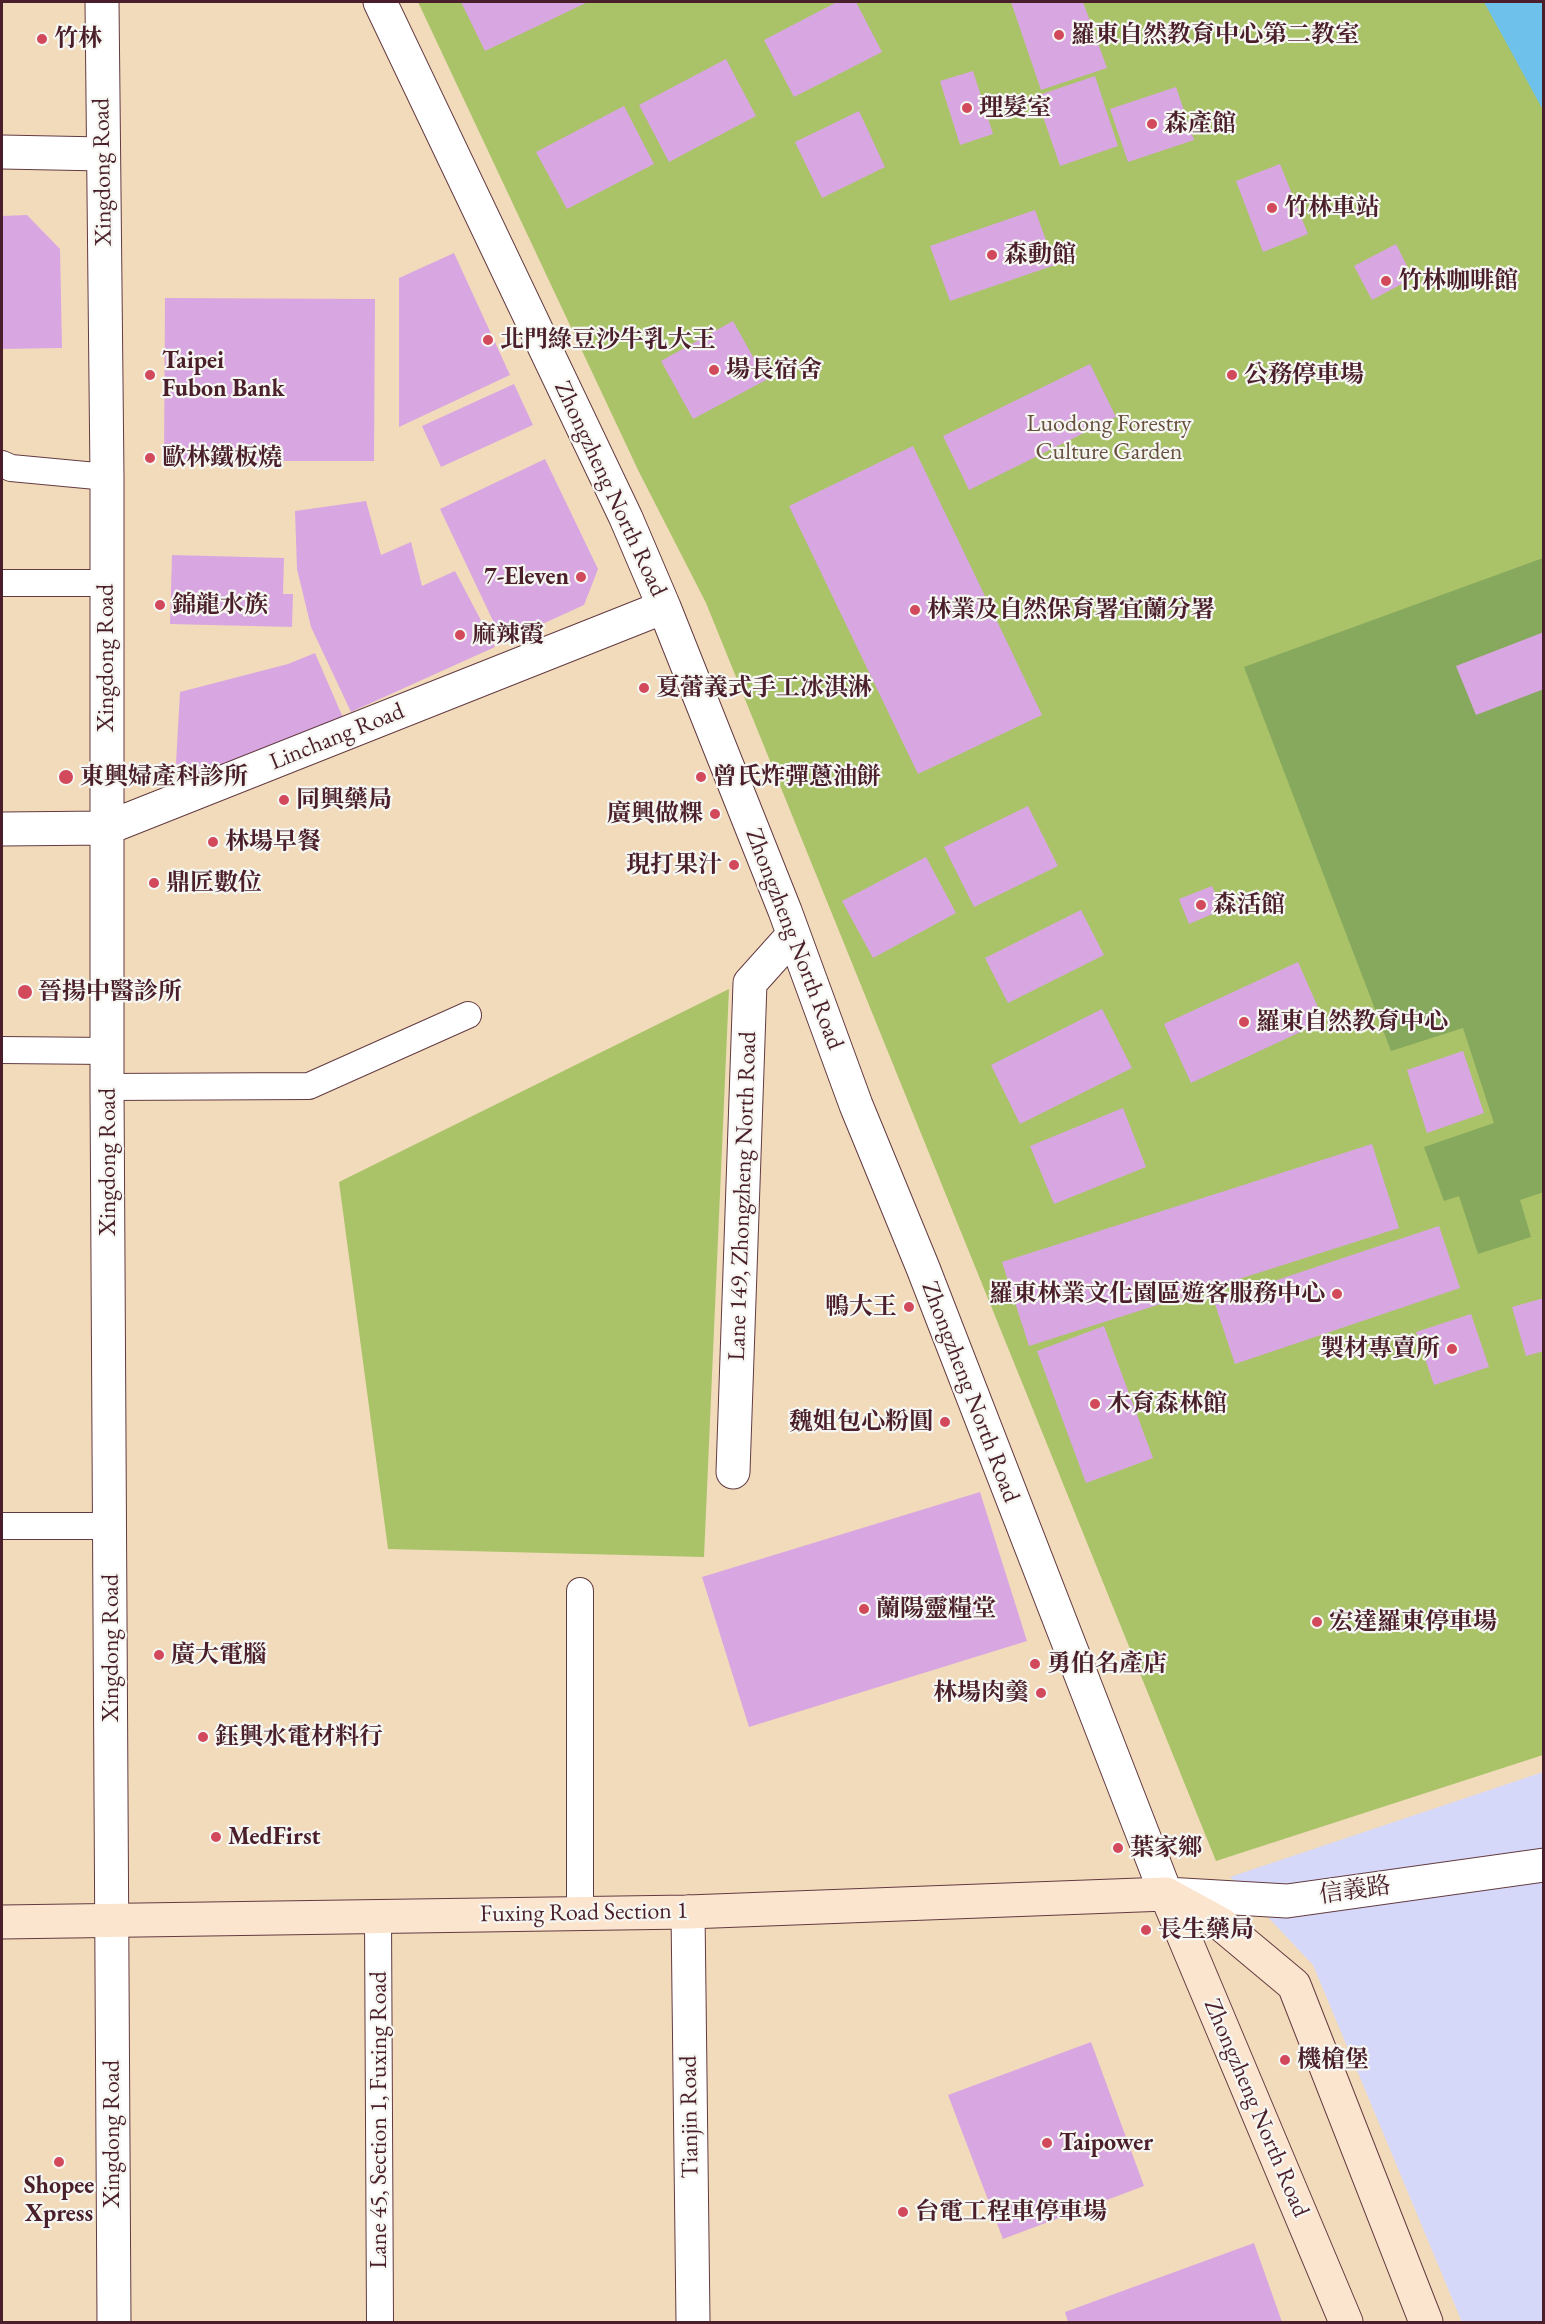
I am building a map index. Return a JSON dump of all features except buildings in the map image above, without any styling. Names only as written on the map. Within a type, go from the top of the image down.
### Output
[{"type":"main road","name":"Fuxing Road Section 1","points":[[2,1922],[688,1912],[1167,1894]]},
{"type":"main road","name":"Zhongzheng North Road","points":[[1167,1894],[1346,2322]]},
{"type":"main road","points":[[1167,1894],[1221,1924],[1294,1985],[1426,2322]]},
{"type":"street","name":"Xingdong Road","points":[[102,2],[107,477],[105,583],[111,1526],[110,1920],[114,2322]]},
{"type":"street","name":"Zhongzheng North Road","points":[[380,2],[626,518],[664,607],[793,935],[856,1105],[923,1268],[1167,1894]]},
{"type":"street","points":[[2,152],[103,154]]},
{"type":"street","name":"Linchang Road","points":[[2,829],[107,828],[664,607]]},
{"type":"street","name":"Lane 149, Zhongzheng North Road","points":[[733,1472],[750,983],[793,935]]},
{"type":"street","name":"信義路","points":[[1167,1894],[1287,1901],[1544,1865]]},
{"type":"street","name":"Tianjin Road","points":[[688,1912],[693,2322]]},
{"type":"lane","points":[[2,464],[11,468],[107,477]]},
{"type":"lane","points":[[2,583],[105,583]]},
{"type":"lane","points":[[107,1086],[309,1086],[468,1014]]},
{"type":"lane","points":[[2,1050],[108,1051]]},
{"type":"lane","points":[[2,1526],[111,1526]]},
{"type":"lane","points":[[580,1591],[580,1914]]},
{"type":"lane","name":"Lane 45, Section 1, Fuxing Road","points":[[378,1917],[380,2322]]},
{"type":"shaded area","points":[[1543,1772],[1543,2322],[1462,2322],[1313,1965],[1230,1877]]},
{"type":"green space","name":"Luodong Forestry Culture Garden","points":[[418,2],[1543,2],[1543,1755],[1216,1861],[706,603],[639,472]]},
{"type":"green space","points":[[1543,558],[1544,1192],[1520,1200],[1531,1237],[1478,1254],[1459,1196],[1444,1201],[1424,1147],[1494,1123],[1463,1028],[1391,1051],[1244,667]]},
{"type":"green space","points":[[729,989],[704,1557],[388,1549],[339,1182]]},
{"type":"water","points":[[1484,2],[1543,2],[1543,110]]},
{"type":"place","name":"羅東自然教育中心第二教室","points":[[1059,35]]},
{"type":"place","name":"竹林","points":[[42,39]]},
{"type":"place","name":"理髮室","points":[[967,108]]},
{"type":"place","name":"森產館","points":[[1152,124]]},
{"type":"place","name":"竹林車站","points":[[1272,208]]},
{"type":"place","name":"森動館","points":[[992,255]]},
{"type":"place","name":"竹林咖啡館","points":[[1386,281]]},
{"type":"place","name":"北門綠豆沙牛乳大王","points":[[488,340]]},
{"type":"place","name":"場長宿舍","points":[[714,370]]},
{"type":"place","name":"Taipei Fubon Bank","points":[[150,375]]},
{"type":"place","name":"公務停車場","points":[[1232,375]]},
{"type":"place","name":"歐林鐵板燒","points":[[150,458]]},
{"type":"place","name":"7-Eleven","points":[[581,577]]},
{"type":"place","name":"錦龍水族","points":[[160,605]]},
{"type":"place","name":"林業及自然保育署宜蘭分署","points":[[915,610]]},
{"type":"place","name":"麻辣霞","points":[[460,635]]},
{"type":"place","name":"夏蕾義式手工冰淇淋","points":[[644,688]]},
{"type":"place","name":"東興婦產科診所","points":[[66,777]]},
{"type":"place","name":"曾氏炸彈蔥油餅","points":[[701,777]]},
{"type":"place","name":"同興藥局","points":[[284,800]]},
{"type":"place","name":"廣興做粿","points":[[715,814]]},
{"type":"place","name":"林場早餐","points":[[213,842]]},
{"type":"place","name":"現打果汁","points":[[734,865]]},
{"type":"place","name":"鼎匠數位","points":[[154,883]]},
{"type":"place","name":"森活館","points":[[1201,905]]},
{"type":"place","name":"晉揚中醫診所","points":[[25,992]]},
{"type":"place","name":"羅東自然教育中心","points":[[1244,1022]]},
{"type":"place","name":"羅東林業文化園區遊客服務中心","points":[[1337,1294]]},
{"type":"place","name":"鴨大王","points":[[909,1307]]},
{"type":"place","name":"製材專賣所","points":[[1452,1349]]},
{"type":"place","name":"木育森林館","points":[[1095,1404]]},
{"type":"place","name":"魏姐包心粉圓","points":[[945,1422]]},
{"type":"place","name":"蘭陽靈糧堂","points":[[864,1609]]},
{"type":"place","name":"宏達羅東停車場","points":[[1317,1622]]},
{"type":"place","name":"廣大電腦","points":[[159,1655]]},
{"type":"place","name":"勇伯名產店","points":[[1035,1664]]},
{"type":"place","name":"林場肉羹","points":[[1041,1693]]},
{"type":"place","name":"鈺興水電材料行","points":[[203,1737]]},
{"type":"place","name":"MedFirst","points":[[216,1837]]},
{"type":"place","name":"葉家鄉","points":[[1118,1848]]},
{"type":"place","name":"長生藥局","points":[[1146,1930]]},
{"type":"place","name":"機槍堡","points":[[1285,2060]]},
{"type":"place","name":"Taipower","points":[[1047,2143]]},
{"type":"place","name":"Shopee Xpress","points":[[59,2162]]},
{"type":"place","name":"台電工程車停車場","points":[[903,2212]]}]
